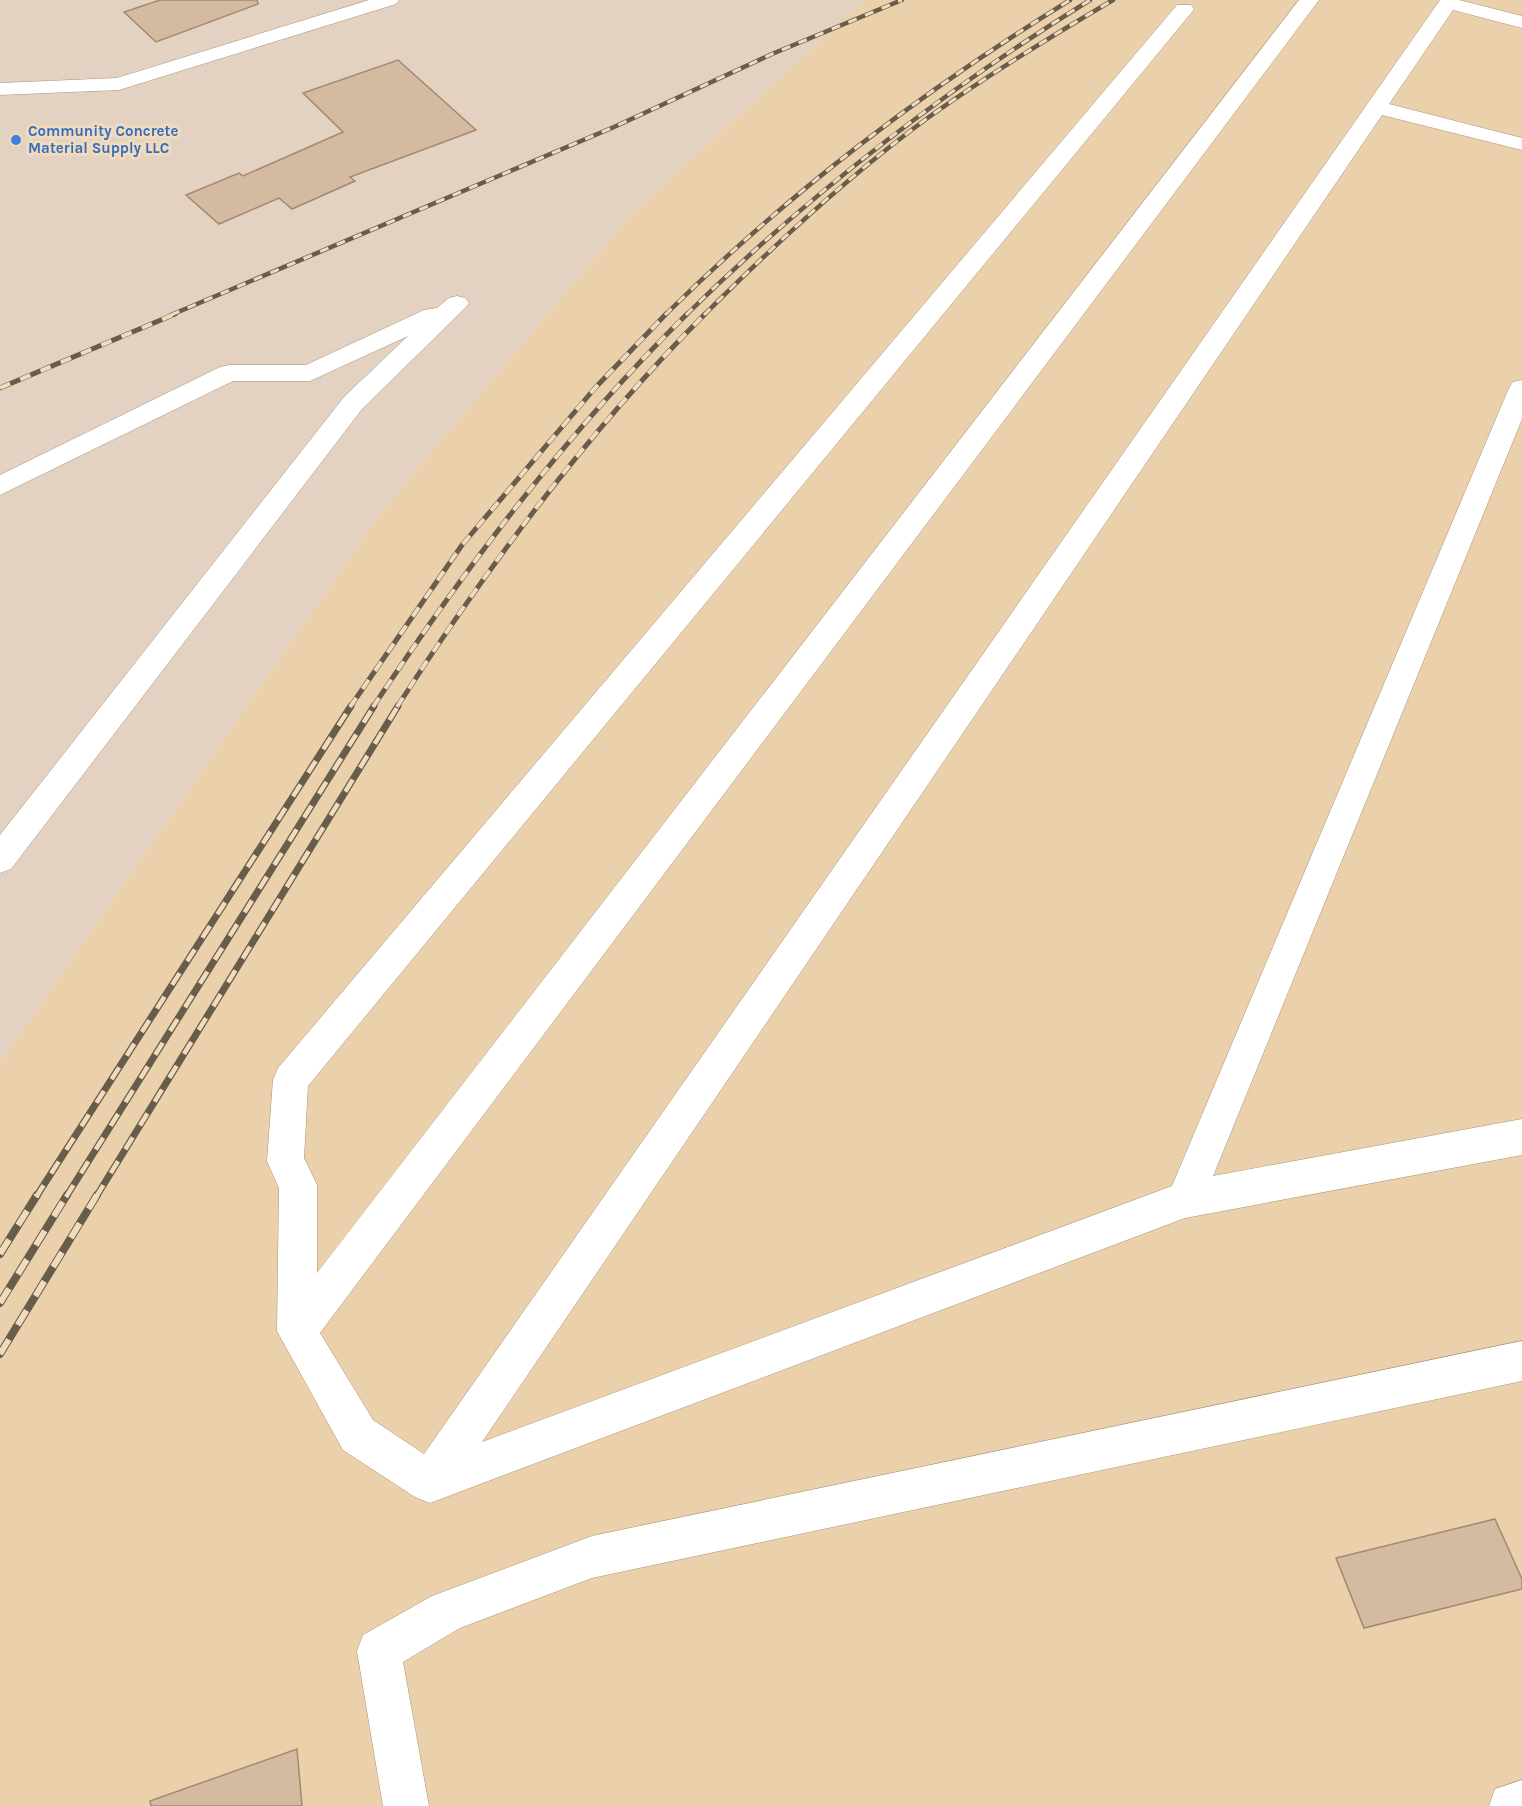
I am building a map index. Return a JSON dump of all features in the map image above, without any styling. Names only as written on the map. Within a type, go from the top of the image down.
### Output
[{"type":"lane","points":[[0,88],[119,84],[389,0]]},
{"type":"lane","points":[[297,1331],[1309,0]]},
{"type":"lane","points":[[430,1482],[1448,3],[1522,22]]},
{"type":"lane","points":[[430,1482],[358,1436],[297,1331],[298,1185],[285,1161],[291,1080],[1184,9]]},
{"type":"lane","points":[[1376,107],[1522,144]]},
{"type":"lane","points":[[0,486],[230,373],[310,373],[457,303],[353,403],[0,859]]},
{"type":"lane","points":[[1185,1200],[1522,388]]},
{"type":"lane","points":[[430,1482],[1185,1200],[1522,1137]]},
{"type":"lane","points":[[406,1806],[379,1651],[447,1611],[592,1557],[1522,1361]]},
{"type":"lane","points":[[1512,1806],[1522,1803]]},
{"type":"shaded area","points":[[0,0],[865,0],[633,213],[382,511],[0,1063]]},
{"type":"shaded area","points":[[865,0],[1522,0],[1522,1806],[0,1806],[0,1063],[382,511],[633,213]]},
{"type":"building","points":[[160,0],[257,0],[258,4],[156,42],[124,12]]},
{"type":"building","points":[[398,60],[476,130],[350,177],[355,181],[292,209],[279,198],[219,224],[186,195],[239,173],[243,176],[343,132],[303,93]]},
{"type":"building","points":[[1495,1519],[1522,1579],[1522,1589],[1364,1628],[1336,1558]]},
{"type":"building","points":[[297,1749],[302,1806],[151,1806],[150,1801]]},
{"type":"railway","points":[[171,315],[614,127],[772,54],[902,0]]},
{"type":"railway","points":[[665,315],[760,227],[858,146],[961,71],[1070,0]]},
{"type":"railway","points":[[686,315],[781,227],[879,146],[982,71],[1090,0]]},
{"type":"railway","points":[[705,314],[812,212],[899,140],[997,71],[1113,0]]},
{"type":"railway","points":[[0,388],[175,314]]},
{"type":"railway","points":[[397,707],[466,603],[540,502],[620,406],[705,314]]},
{"type":"railway","points":[[350,707],[462,545],[595,388],[665,315]]},
{"type":"railway","points":[[373,707],[444,603],[559,453],[643,359],[686,315]]},
{"type":"railway","points":[[36,1197],[351,706]]},
{"type":"railway","points":[[66,1197],[374,706]]},
{"type":"railway","points":[[96,1197],[398,706]]},
{"type":"railway","points":[[0,1254],[37,1195]]},
{"type":"railway","points":[[0,1303],[67,1195]]},
{"type":"railway","points":[[0,1354],[97,1195]]},
{"type":"place","name":"Community Concrete Material Supply LLC","points":[[16,140]]}]
